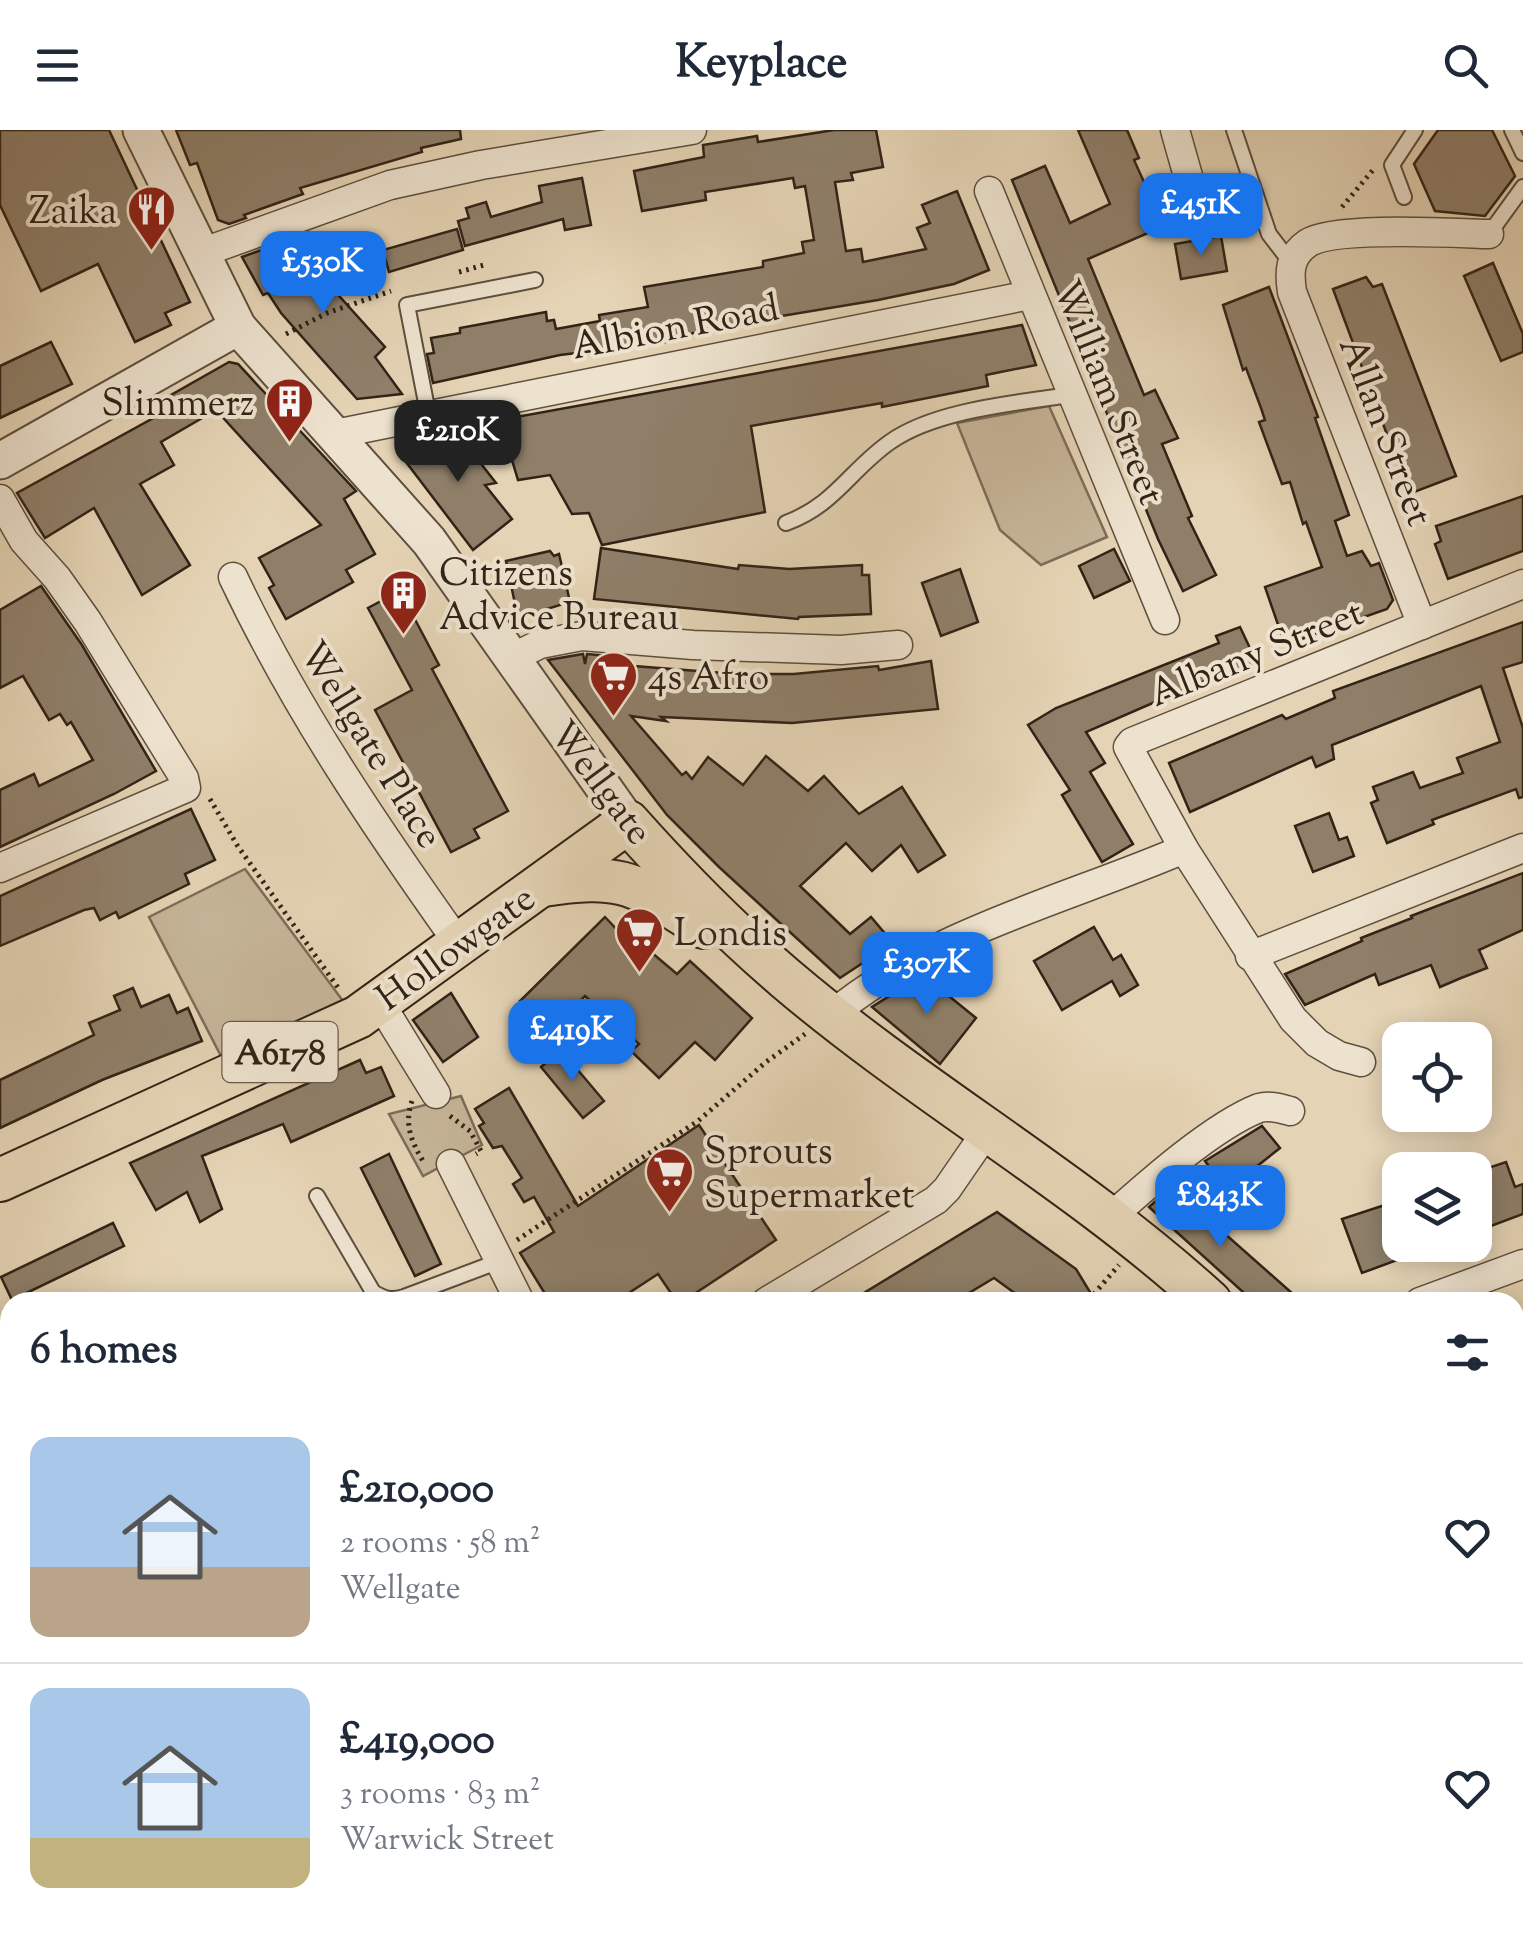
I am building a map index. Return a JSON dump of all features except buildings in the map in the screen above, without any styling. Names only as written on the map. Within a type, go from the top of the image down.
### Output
[{"type":"main road","name":"Hollowgate","points":[[0,1180],[369,1010],[628,822]]},
{"type":"main road","name":"Wellgate","points":[[628,822],[674,874],[786,978],[832,1014],[895,1076],[990,1128],[1126,1229],[1198,1292]]},
{"type":"main road","name":"A6178","points":[[537,886],[586,878],[625,882],[786,978]]},
{"type":"street","name":"Wellgate","points":[[141,130],[248,338],[429,541],[628,822]]},
{"type":"street","points":[[201,253],[390,185],[482,165],[692,130]]},
{"type":"street","points":[[1175,130],[1194,197]]},
{"type":"street","name":"William Street","points":[[989,192],[1165,620]]},
{"type":"street","points":[[1292,264],[1308,244],[1326,236],[1489,234]]},
{"type":"street","name":"Allan Street","points":[[1292,264],[1292,292],[1422,625]]},
{"type":"street","name":"Albion Road","points":[[334,434],[428,412],[1030,296]]},
{"type":"street","points":[[0,461],[248,338]]},
{"type":"street","points":[[0,499],[24,542],[57,578],[88,622],[184,778],[186,788],[0,868]]},
{"type":"street","name":"Wellgate Place","points":[[233,577],[314,731],[459,944]]},
{"type":"street","name":"Albany Street","points":[[1361,1062],[1339,1056],[1292,1020],[1184,850],[1128,754],[1128,747],[1132,742],[1523,584]]},
{"type":"street","points":[[512,658],[540,644],[582,636],[842,650],[898,646]]},
{"type":"street","points":[[1250,956],[1523,848]]},
{"type":"street","points":[[832,1014],[871,982],[938,948],[1073,890],[1184,850]]},
{"type":"street","points":[[369,1010],[430,1085]]},
{"type":"street","points":[[1126,1229],[1170,1167],[1262,1106],[1290,1110]]},
{"type":"street","points":[[783,1292],[936,1200],[990,1128]]},
{"type":"street","points":[[451,1164],[514,1292]]},
{"type":"street","points":[[1447,1292],[1523,1264]]},
{"type":"lane","points":[[1234,130],[1269,234],[1292,264]]},
{"type":"lane","points":[[1404,198],[1392,165],[1415,130]]},
{"type":"lane","points":[[1512,130],[1523,153]]},
{"type":"lane","points":[[1489,234],[1523,187]]},
{"type":"lane","points":[[428,412],[407,305],[535,280]]},
{"type":"lane","points":[[786,523],[812,513],[871,457],[920,424],[1070,395]]},
{"type":"lane","points":[[317,1196],[373,1292]]},
{"type":"lane","points":[[416,1292],[495,1258]]},
{"type":"path","points":[[1332,216],[1378,163]]},
{"type":"path","points":[[448,275],[484,265]]},
{"type":"path","points":[[248,338],[395,290]]},
{"type":"path","points":[[186,788],[206,793],[237,845],[369,1010]]},
{"type":"path","points":[[495,1258],[698,1120],[766,1062],[832,1014]]},
{"type":"path","points":[[430,1085],[440,1109],[470,1131],[481,1151],[451,1164],[431,1175],[409,1138],[409,1107],[430,1085]]},
{"type":"path","points":[[1095,1292],[1126,1229]]},
{"type":"shaded area","points":[[1049,406],[1107,537],[1041,565],[1000,530],[957,423]]},
{"type":"shaded area","points":[[245,869],[343,1001],[222,1058],[149,917]]},
{"type":"shaded area","points":[[461,1096],[482,1145],[423,1176],[389,1114]]},
{"type":"place","name":"Zaika","points":[[152,252]]},
{"type":"place","name":"Slimmerz","points":[[289,444]]},
{"type":"place","name":"Citizens Advice Bureau","points":[[404,636]]},
{"type":"place","name":"4s Afro","points":[[613,718]]},
{"type":"place","name":"Londis","points":[[639,974]]},
{"type":"place","name":"Sprouts Supermarket","points":[[669,1214]]}]
